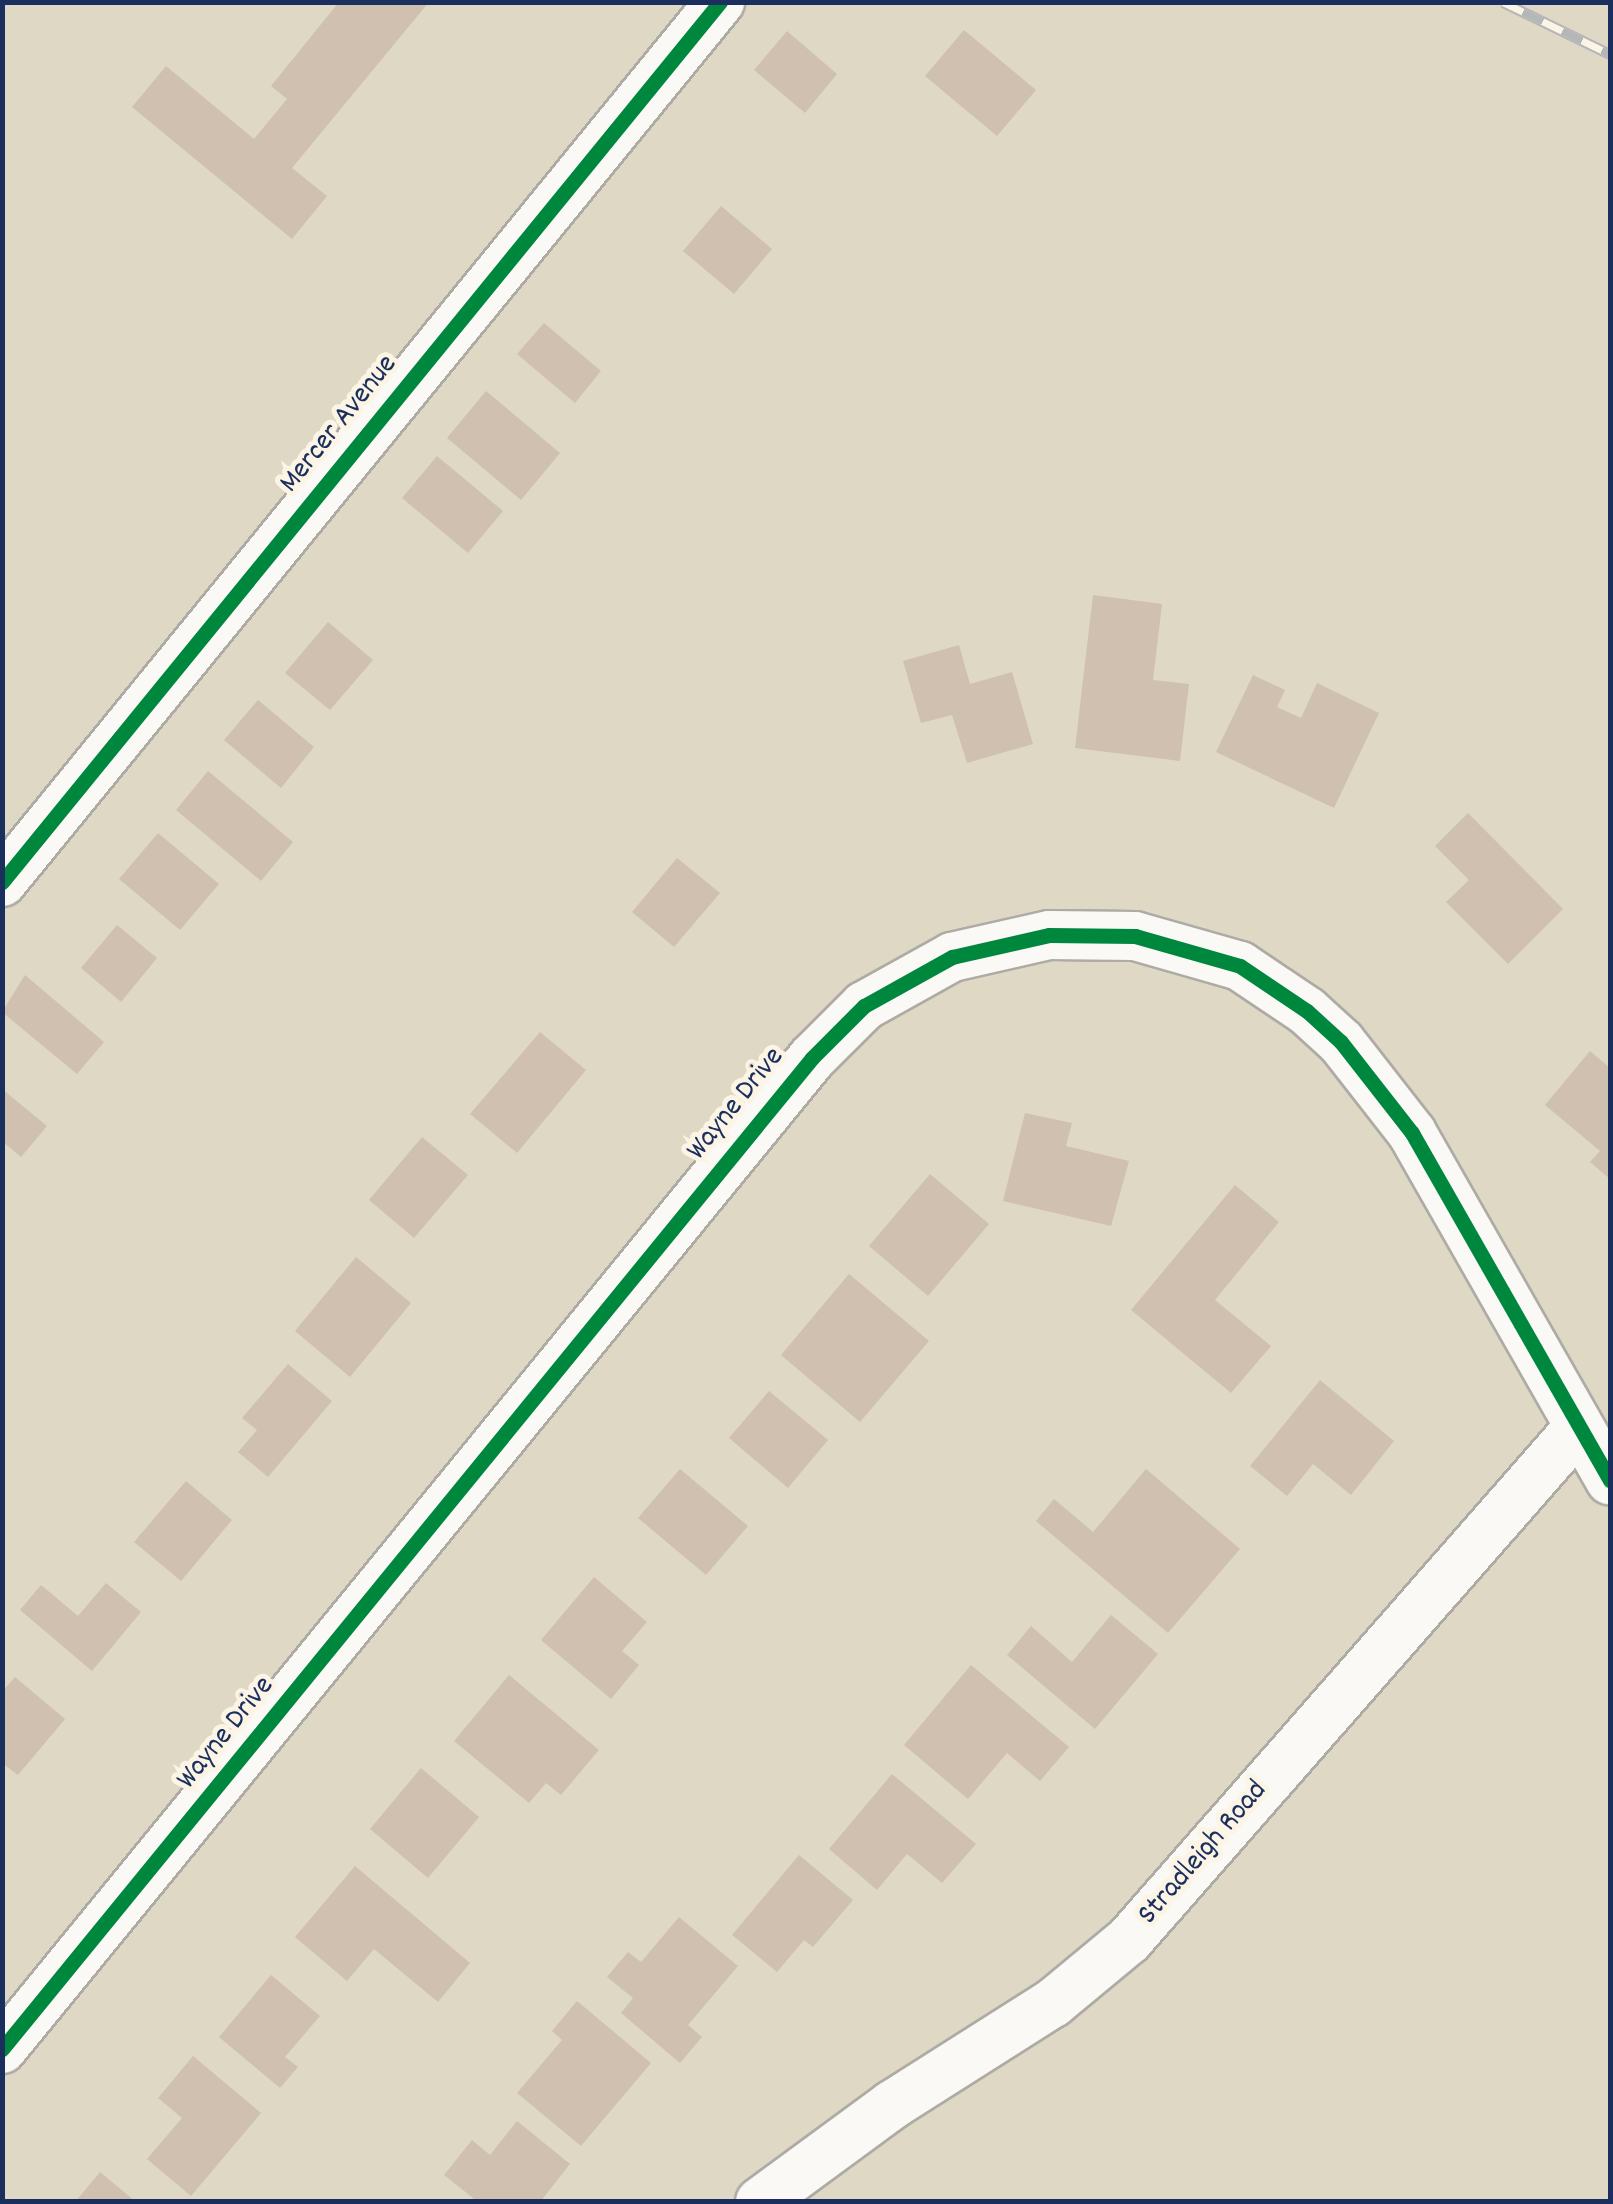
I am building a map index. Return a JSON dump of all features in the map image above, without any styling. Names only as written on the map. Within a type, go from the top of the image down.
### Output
[{"type":"street","name":"Mercer Avenue","points":[[2,882],[720,2]]},
{"type":"street","name":"Wayne Drive","points":[[2,2049],[812,1058],[864,1006],[952,957],[1049,935],[1136,936],[1240,966],[1294,1001],[1340,1042],[1412,1133],[1610,1480]]},
{"type":"street","name":"Stradleigh Road","points":[[760,2202],[892,2104],[1053,2003],[1129,1940],[1578,1428]]},
{"type":"building","points":[[339,2],[429,2],[292,168],[327,196],[292,239],[132,107],[166,66],[254,139],[287,99],[271,86]]},
{"type":"building","points":[[964,30],[1036,90],[997,136],[925,76]]},
{"type":"building","points":[[787,31],[837,74],[805,113],[754,70]]},
{"type":"building","points":[[721,206],[772,249],[734,294],[683,251]]},
{"type":"building","points":[[544,323],[601,371],[575,403],[517,354]]},
{"type":"building","points":[[486,391],[560,453],[521,500],[447,438]]},
{"type":"building","points":[[437,456],[503,511],[468,553],[402,498]]},
{"type":"building","points":[[1093,595],[1162,604],[1153,680],[1189,684],[1180,761],[1075,748]]},
{"type":"building","points":[[328,622],[373,660],[330,710],[285,673]]},
{"type":"building","points":[[959,645],[970,684],[1012,672],[1033,744],[967,763],[952,715],[921,723],[903,661]]},
{"type":"building","points":[[1253,675],[1285,690],[1277,707],[1301,718],[1317,683],[1379,713],[1334,808],[1216,752]]},
{"type":"building","points":[[258,700],[314,747],[281,788],[224,740]]},
{"type":"building","points":[[208,771],[293,842],[261,881],[176,810]]},
{"type":"building","points":[[1468,813],[1563,909],[1508,964],[1446,902],[1469,880],[1435,846]]},
{"type":"building","points":[[158,833],[219,884],[180,930],[119,879]]},
{"type":"building","points":[[677,858],[720,893],[674,947],[632,912]]},
{"type":"building","points":[[117,925],[157,958],[121,1002],[81,968]]},
{"type":"building","points":[[25,975],[104,1042],[77,1074],[2,1012]]},
{"type":"building","points":[[540,1032],[586,1070],[517,1153],[470,1114]]},
{"type":"building","points":[[1590,1051],[1610,1068],[1610,1179],[1590,1162],[1600,1151],[1545,1105]]},
{"type":"building","points":[[2,1089],[47,1126],[21,1157],[2,1141]]},
{"type":"building","points":[[1025,1113],[1072,1123],[1066,1146],[1129,1161],[1111,1226],[1003,1201]]},
{"type":"building","points":[[422,1137],[468,1175],[414,1238],[369,1200]]},
{"type":"building","points":[[930,1174],[989,1224],[928,1296],[869,1246]]},
{"type":"building","points":[[1235,1185],[1279,1222],[1215,1300],[1271,1346],[1231,1393],[1131,1310]]},
{"type":"building","points":[[356,1257],[411,1303],[350,1377],[295,1331]]},
{"type":"building","points":[[849,1274],[929,1341],[860,1422],[781,1355]]},
{"type":"building","points":[[288,1364],[332,1401],[268,1477],[238,1452],[257,1430],[242,1418]]},
{"type":"building","points":[[1320,1380],[1394,1441],[1351,1495],[1313,1464],[1287,1496],[1250,1466]]},
{"type":"building","points":[[769,1391],[828,1440],[788,1488],[729,1438]]},
{"type":"building","points":[[680,1469],[748,1526],[706,1575],[638,1518]]},
{"type":"building","points":[[1146,1469],[1240,1549],[1168,1633],[1036,1521],[1054,1499],[1093,1532]]},
{"type":"building","points":[[186,1481],[232,1520],[181,1581],[134,1542]]},
{"type":"building","points":[[594,1577],[647,1622],[622,1651],[639,1665],[611,1699],[541,1640]]},
{"type":"building","points":[[106,1583],[141,1612],[92,1671],[20,1610],[41,1585],[78,1616]]},
{"type":"building","points":[[1111,1615],[1158,1654],[1095,1729],[1007,1655],[1031,1626],[1072,1662]]},
{"type":"building","points":[[971,1665],[1069,1747],[1040,1781],[1007,1753],[968,1799],[904,1745]]},
{"type":"building","points":[[509,1675],[599,1750],[561,1795],[546,1783],[529,1803],[454,1741]]},
{"type":"building","points":[[15,1677],[65,1719],[18,1775],[2,1763],[2,1692]]},
{"type":"building","points":[[421,1768],[479,1817],[428,1878],[370,1829]]},
{"type":"building","points":[[892,1774],[976,1844],[942,1883],[907,1854],[877,1890],[829,1849]]},
{"type":"building","points":[[799,1855],[853,1900],[813,1947],[804,1940],[777,1972],[732,1935]]},
{"type":"building","points":[[355,1866],[470,1963],[438,2002],[374,1949],[347,1981],[295,1937]]},
{"type":"building","points":[[679,1917],[738,1966],[688,2025],[702,2037],[680,2063],[621,2013],[633,1998],[607,1977],[628,1952],[641,1962]]},
{"type":"building","points":[[271,1975],[320,2016],[285,2057],[298,2067],[280,2088],[219,2037]]},
{"type":"building","points":[[577,2001],[651,2063],[581,2146],[517,2093],[562,2040],[552,2031]]},
{"type":"building","points":[[193,2056],[261,2113],[191,2196],[147,2159],[182,2118],[158,2098]]},
{"type":"building","points":[[517,2121],[570,2164],[540,2202],[478,2202],[444,2175],[472,2140],[490,2155]]},
{"type":"building","points":[[100,2172],[136,2202],[75,2202]]},
{"type":"railway","points":[[1503,2],[1610,54]]},
{"type":"cycle path","points":[[2,882],[720,2]]},
{"type":"cycle path","points":[[2,2049],[812,1058],[864,1006],[952,957],[1049,935],[1135,936],[1240,966],[1307,1011],[1341,1042],[1412,1133],[1610,1480]]}]
